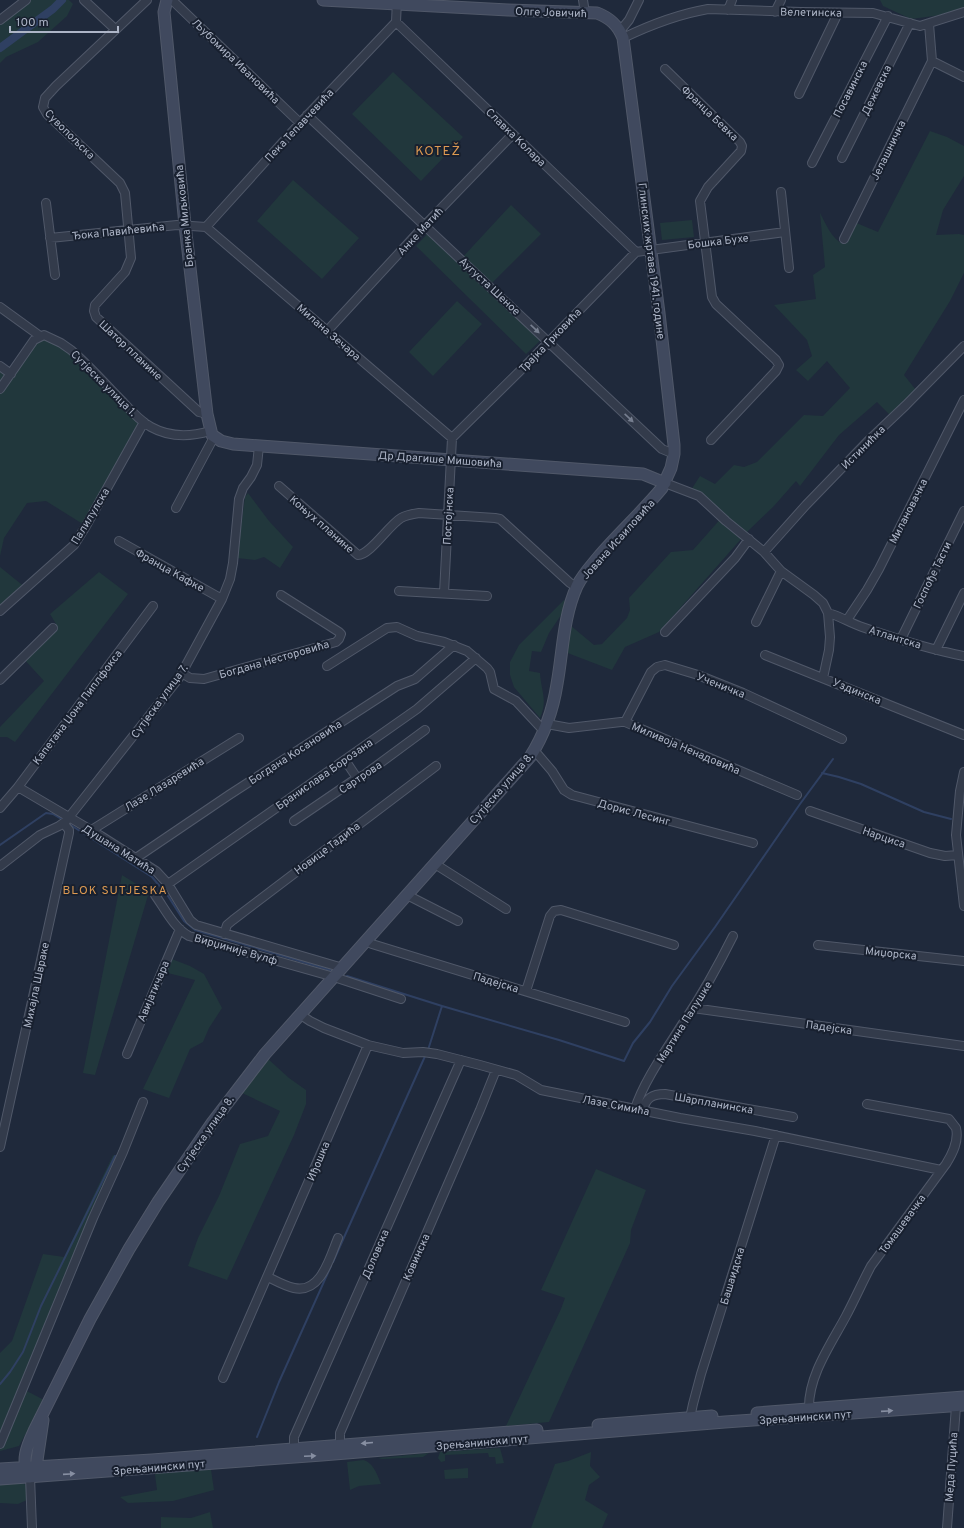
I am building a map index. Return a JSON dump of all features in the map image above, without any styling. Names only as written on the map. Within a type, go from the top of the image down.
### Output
[{"type":"street","points":[[0,20],[26,0]]},
{"type":"street","points":[[84,0],[115,29]]},
{"type":"street","name":"Сувопољска","points":[[129,230],[125,193],[120,183],[47,114],[42,104],[45,98],[56,86],[147,0]]},
{"type":"street","name":"Олге Јовичић","points":[[323,0],[397,2],[508,10],[585,12],[608,18],[622,34]]},
{"type":"street","points":[[584,0],[585,12]]},
{"type":"street","points":[[622,34],[639,0]]},
{"type":"street","points":[[728,10],[732,0]]},
{"type":"street","points":[[775,12],[780,0]]},
{"type":"street","name":"Љубомира Ивановића","points":[[167,1],[300,123]]},
{"type":"street","name":"Бранка Миљковића","points":[[167,1],[164,12],[185,225],[207,414],[212,434]]},
{"type":"street","points":[[396,22],[397,2]]},
{"type":"street","name":"Велетинска","points":[[622,34],[692,12],[708,9],[775,12],[873,13],[920,26],[929,24]]},
{"type":"street","points":[[964,12],[929,24],[932,61],[964,78]]},
{"type":"street","points":[[799,94],[838,13]]},
{"type":"street","name":"Посавинска","points":[[812,163],[888,16]]},
{"type":"street","name":"Пека Тепавчевића","points":[[206,227],[307,115],[396,22]]},
{"type":"street","name":"Славка Колара","points":[[396,22],[636,252]]},
{"type":"street","name":"Дежевска","points":[[842,158],[910,23]]},
{"type":"street","name":"Глинских жртава 1941. године","points":[[622,34],[673,434],[674,454],[671,468],[665,483]]},
{"type":"street","name":"Јелашничка","points":[[844,239],[932,61]]},
{"type":"street","name":"Франца Бевка","points":[[665,69],[740,142],[742,146],[741,151],[708,187],[700,201],[704,244]]},
{"type":"street","name":"Аугуста Шеное","points":[[307,115],[662,449],[674,454]]},
{"type":"street","name":"Анке Матић","points":[[328,330],[425,225],[513,134]]},
{"type":"street","points":[[780,192],[789,268]]},
{"type":"street","points":[[46,203],[55,275]]},
{"type":"street","points":[[185,225],[206,227]]},
{"type":"street","name":"Ђока Павићевића","points":[[50,238],[185,225]]},
{"type":"street","name":"Милана Зечара","points":[[206,227],[328,330],[452,438]]},
{"type":"street","name":"Шатор планине","points":[[129,230],[131,253],[128,266],[125,272],[96,305],[94,311],[96,318],[199,412],[207,414]]},
{"type":"street","name":"Бошка Бухе","points":[[650,250],[785,232]]},
{"type":"street","points":[[704,244],[712,297],[716,304],[776,360],[778,365],[776,371],[711,440]]},
{"type":"street","points":[[636,252],[650,250]]},
{"type":"street","name":"Трајка Грковића","points":[[452,438],[549,342],[636,252]]},
{"type":"street","name":"Сутјеска улица 1.","points":[[0,307],[40,336],[49,336],[71,350],[144,422],[160,431],[182,436],[212,434]]},
{"type":"street","points":[[0,389],[34,340],[40,336]]},
{"type":"street","name":"Истинићка","points":[[764,552],[806,505],[867,442],[964,346]]},
{"type":"street","points":[[0,366],[11,374]]},
{"type":"street","name":"Милановачка","points":[[847,620],[879,570],[964,400]]},
{"type":"street","name":"Палилулска","points":[[0,611],[74,545],[144,422]]},
{"type":"street","points":[[176,508],[212,434]]},
{"type":"street","name":"Др Драгише Мишовића","points":[[212,434],[221,441],[233,444],[643,474],[665,483]]},
{"type":"street","name":"Постојнска","points":[[444,593],[452,438]]},
{"type":"street","name":"Сутјеска улица 7.","points":[[0,866],[40,835],[66,821],[182,674],[222,599],[230,579],[239,499],[243,488],[257,465],[259,446]]},
{"type":"street","points":[[665,483],[699,496],[726,521],[764,552],[781,571],[818,598],[823,603],[828,613]]},
{"type":"street","name":"Јована Исаиловића","points":[[448,515],[500,519],[570,583],[577,587],[592,564],[655,496],[665,483]]},
{"type":"street","name":"Коњух планине","points":[[279,486],[356,554],[361,555],[401,518],[407,515],[419,513],[448,515]]},
{"type":"street","name":"Госпође Тасти","points":[[901,639],[964,511]]},
{"type":"street","points":[[665,632],[731,563],[749,539]]},
{"type":"street","name":"Франца Кафке","points":[[119,541],[222,599]]},
{"type":"street","points":[[756,622],[781,571]]},
{"type":"street","name":"Сутјеска улица 8.","points":[[30,1470],[47,1404],[99,1303],[128,1249],[212,1123],[265,1054],[513,777],[534,750],[545,728],[557,684],[564,630],[571,602],[577,587]]},
{"type":"street","points":[[399,591],[486,596]]},
{"type":"street","points":[[936,650],[964,593]]},
{"type":"street","name":"Богдана Несторовића","points":[[182,674],[190,678],[204,679],[336,642],[339,639],[341,634],[339,632],[281,595]]},
{"type":"street","name":"Капетана Џона Пиплфокса","points":[[0,808],[18,787],[152,606]]},
{"type":"street","name":"Атлантска","points":[[828,613],[847,620],[860,627],[936,650],[964,656]]},
{"type":"street","name":"Уздинска","points":[[828,613],[829,650],[824,678],[964,734]]},
{"type":"street","points":[[327,666],[390,626],[396,627],[424,638],[454,645],[467,651],[490,672],[494,689],[516,702],[545,728]]},
{"type":"street","points":[[0,680],[53,628]]},
{"type":"street","name":"Богдана Косановића","points":[[136,858],[229,795],[397,686],[415,679],[454,645]]},
{"type":"street","points":[[765,655],[824,678]]},
{"type":"street","name":"Бранислава Борозана","points":[[168,884],[424,704],[476,658]]},
{"type":"street","name":"Ученичка","points":[[625,722],[652,672],[657,667],[665,665],[698,675],[743,693],[842,739]]},
{"type":"street","name":"Миливоја Ненадовића","points":[[545,728],[569,728],[625,722],[798,795]]},
{"type":"street","name":"Сартрова","points":[[294,822],[357,778],[364,775],[425,730]]},
{"type":"street","name":"Лазе Лазаревића","points":[[90,830],[239,738]]},
{"type":"street","name":"Дорис Лесинг","points":[[534,750],[552,771],[564,790],[572,795],[753,843]]},
{"type":"street","points":[[345,760],[357,778]]},
{"type":"street","name":"Новице Тадића","points":[[224,934],[227,925],[233,920],[436,766]]},
{"type":"street","points":[[964,772],[960,823],[956,835],[963,884],[964,906]]},
{"type":"street","name":"Душана Матића","points":[[18,787],[66,821],[90,830],[156,871],[168,884],[178,903],[191,922],[224,934],[343,968]]},
{"type":"street","name":"Нарциса","points":[[810,811],[930,853],[945,856],[958,855]]},
{"type":"street","name":"Михајла Швраке","points":[[0,1147],[69,833],[66,821]]},
{"type":"street","points":[[435,864],[506,909]]},
{"type":"street","name":"Вирџиније Вулф","points":[[155,895],[180,930],[199,939],[334,977],[401,999]]},
{"type":"street","points":[[407,895],[458,921]]},
{"type":"street","points":[[526,991],[550,916],[554,911],[561,910],[674,945]]},
{"type":"street","name":"Авијатичара","points":[[127,1054],[180,930]]},
{"type":"street","name":"Мартина Палушке","points":[[639,1109],[640,1097],[657,1066],[712,977],[733,936]]},
{"type":"street","name":"Падејска","points":[[367,941],[372,944],[625,1022]]},
{"type":"street","name":"Миџорска","points":[[818,945],[964,961]]},
{"type":"street","name":"Падејска","points":[[693,1008],[964,1046]]},
{"type":"street","name":"Лазе Симића","points":[[301,1015],[324,1028],[368,1045],[403,1053],[430,1053],[461,1060],[516,1075],[541,1090],[941,1170]]},
{"type":"street","name":"Иђошка","points":[[223,1378],[368,1045]]},
{"type":"street","name":"Доловска","points":[[294,1448],[294,1437],[461,1060]]},
{"type":"street","name":"Ковинска","points":[[340,1445],[340,1433],[496,1070]]},
{"type":"street","name":"Шарпланинска","points":[[639,1109],[648,1098],[656,1094],[664,1094],[793,1117]]},
{"type":"street","points":[[0,1444],[143,1102]]},
{"type":"street","name":"Томашевачка","points":[[809,1409],[810,1390],[826,1351],[847,1314],[862,1283],[872,1266],[950,1158],[956,1142],[956,1128],[952,1120],[945,1117],[867,1104]]},
{"type":"street","name":"Башаидска","points":[[690,1418],[702,1374],[776,1136]]},
{"type":"street","points":[[268,1277],[295,1288],[305,1288],[312,1285],[319,1279],[326,1268],[338,1238]]},
{"type":"street","name":"Зрењанински пут","points":[[0,1479],[30,1470],[294,1448],[964,1397]]},
{"type":"street","name":"Зрењанински пут","points":[[0,1469],[30,1470],[960,1406]]},
{"type":"street","name":"Меда Пуцића","points":[[947,1528],[960,1406]]},
{"type":"street","points":[[30,1470],[32,1528]]},
{"type":"green space","points":[[27,0],[69,0],[73,4],[67,16],[38,42],[6,57],[0,63],[0,22]]},
{"type":"green space","points":[[880,0],[964,0],[964,12],[911,19],[883,6]]},
{"type":"green space","points":[[393,72],[463,137],[421,181],[352,114]]},
{"type":"green space","points":[[930,131],[947,137],[964,146],[964,176],[943,210],[936,235],[964,235],[964,273],[950,301],[904,375],[916,390],[891,416],[877,402],[839,435],[800,486],[796,481],[773,507],[749,530],[659,632],[625,647],[612,670],[565,652],[570,625],[594,645],[602,644],[627,618],[630,610],[629,598],[671,552],[693,550],[724,515],[691,490],[700,476],[715,484],[734,465],[744,467],[757,462],[804,415],[823,416],[850,388],[827,361],[808,381],[796,370],[812,356],[807,340],[774,305],[816,299],[813,275],[825,267],[820,213],[832,234],[843,244],[854,222],[878,232]]},
{"type":"green space","points":[[293,180],[359,238],[322,279],[257,221]]},
{"type":"green space","points":[[511,205],[541,234],[489,286],[461,259]]},
{"type":"green space","points":[[692,220],[694,237],[662,240],[660,223]]},
{"type":"green space","points":[[429,232],[541,340],[526,354],[416,246]]},
{"type":"green space","points":[[457,301],[482,324],[433,376],[409,352]]},
{"type":"green space","points":[[40,336],[61,343],[144,422],[86,526],[46,501],[27,503],[4,538],[0,556],[0,366],[11,373]]},
{"type":"green space","points":[[248,493],[269,521],[293,547],[280,568],[264,557],[255,560],[237,558],[245,497]]},
{"type":"green space","points":[[0,567],[26,588],[0,611]]},
{"type":"green space","points":[[99,572],[128,594],[15,742],[7,737],[0,737],[0,727],[44,681],[23,658],[56,624],[50,614]]},
{"type":"green space","points":[[564,600],[566,603],[565,609],[549,633],[541,652],[532,651],[529,671],[540,673],[544,701],[540,718],[514,687],[510,675],[510,662],[519,645]]},
{"type":"green space","points":[[122,875],[149,892],[95,1075],[83,1073]]},
{"type":"green space","points":[[169,958],[190,966],[204,974],[222,1008],[209,1028],[203,1042],[190,1049],[169,1098],[143,1089],[195,980],[164,972]]},
{"type":"green space","points":[[267,1058],[289,1078],[306,1090],[306,1104],[294,1135],[227,1280],[188,1266],[198,1238],[219,1196],[240,1144],[268,1136],[280,1111],[240,1092]]},
{"type":"green space","points":[[113,1155],[117,1157],[23,1389],[44,1400],[19,1446],[0,1451],[0,1353],[12,1341],[43,1254],[64,1257]]},
{"type":"green space","points":[[596,1169],[646,1190],[631,1230],[630,1243],[549,1422],[506,1426],[565,1298],[541,1290]]},
{"type":"green space","points":[[500,1448],[504,1463],[496,1464],[495,1457],[489,1457],[488,1453],[445,1455],[445,1461],[441,1462],[438,1458],[440,1452]]},
{"type":"green space","points":[[591,1452],[590,1466],[600,1477],[589,1485],[585,1500],[608,1514],[602,1528],[531,1528],[555,1464],[568,1461]]},
{"type":"green space","points":[[429,1453],[423,1457],[378,1458]]},
{"type":"green space","points":[[363,1460],[370,1463],[377,1473],[381,1484],[359,1486],[350,1490],[347,1462]]},
{"type":"green space","points":[[210,1463],[214,1490],[173,1501],[128,1503],[120,1497],[157,1490],[154,1467]]},
{"type":"green space","points":[[468,1468],[468,1478],[445,1479],[444,1470]]},
{"type":"green space","points":[[0,1482],[22,1483],[26,1485],[27,1500],[18,1504],[0,1503]]},
{"type":"green space","points":[[210,1512],[213,1528],[161,1528],[161,1517],[191,1518]]},
{"type":"waterway","points":[[0,48],[53,9],[62,0]]},
{"type":"waterway","points":[[428,1050],[442,1006],[559,1040],[624,1061],[633,1043],[650,1022],[672,986],[833,759]]},
{"type":"waterway","points":[[822,773],[861,784],[924,812],[951,819]]},
{"type":"waterway","points":[[0,845],[46,813],[53,814],[63,820]]},
{"type":"waterway","points":[[69,824],[152,877],[168,896],[184,921],[195,930],[330,970]]},
{"type":"waterway","points":[[347,976],[442,1006]]},
{"type":"waterway","points":[[333,1262],[426,1054]]},
{"type":"waterway","points":[[0,1384],[23,1352],[41,1306],[115,1156]]},
{"type":"waterway","points":[[257,1437],[279,1382],[331,1266]]},
{"type":"district","name":"KOTEŽ","points":[[438,150]]},
{"type":"district","name":"BLOK SUTJESKA","points":[[115,890]]}]
